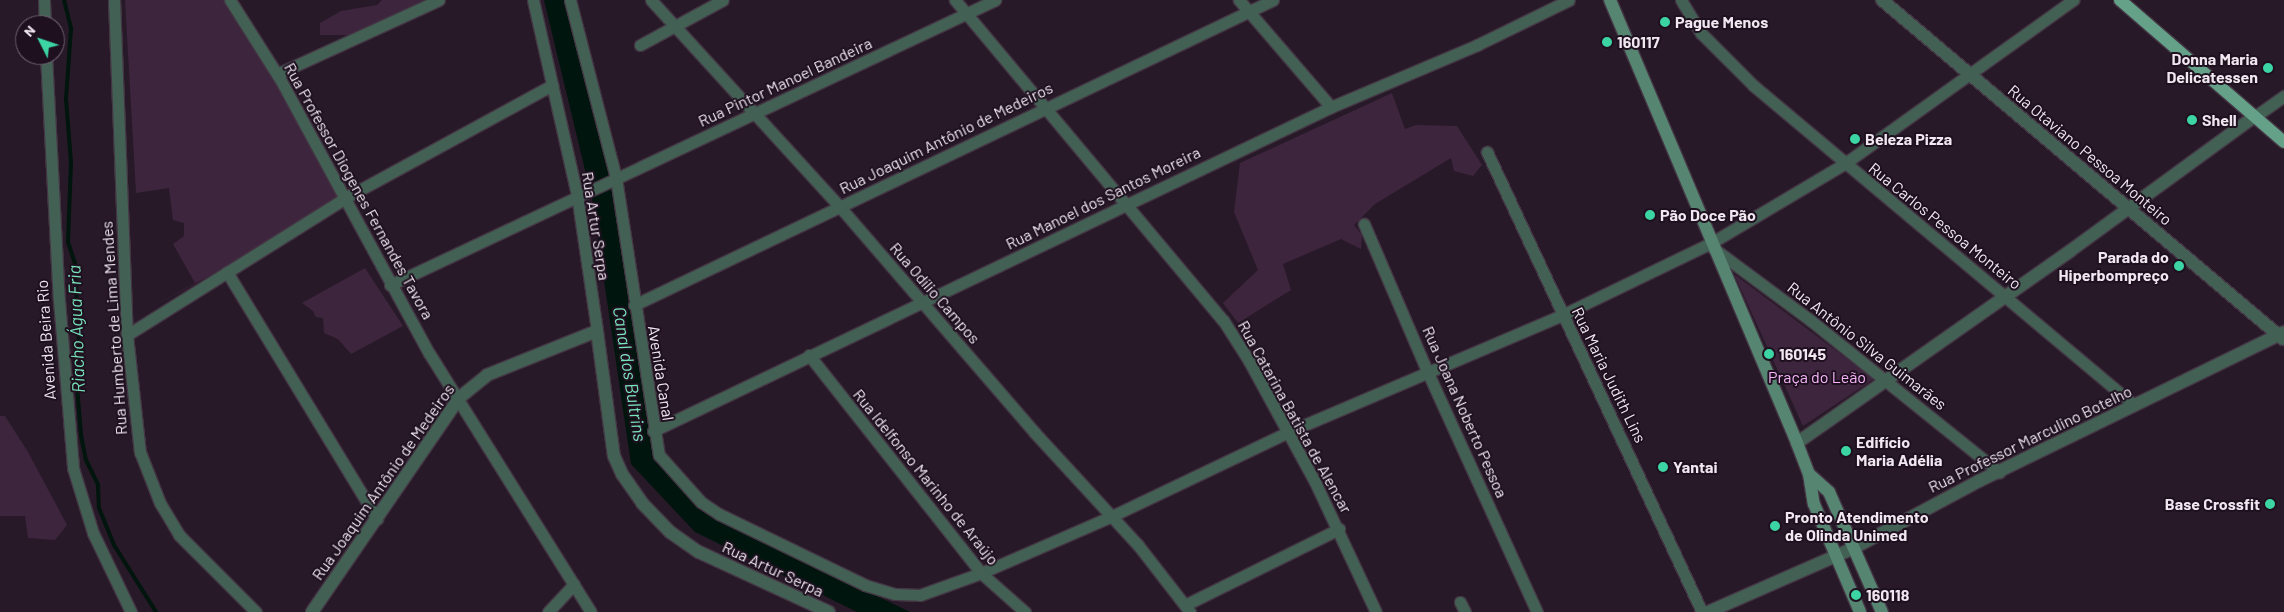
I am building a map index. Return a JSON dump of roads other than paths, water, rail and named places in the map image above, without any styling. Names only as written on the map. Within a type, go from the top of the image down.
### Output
[{"type":"main road","points":[[1610,0],[1797,443],[1809,474],[1814,504],[1860,612]]},
{"type":"main road","points":[[2120,0],[2284,142]]},
{"type":"main road","points":[[1809,474],[1829,492],[1882,612]]},
{"type":"street","points":[[44,0],[45,15]]},
{"type":"street","name":"Rua Humberto de Lima Mendes","points":[[114,0],[127,335],[134,421],[140,452],[153,489],[179,535],[256,612]]},
{"type":"street","name":"Rua Professor Diogenes Fernandes Tavora","points":[[230,0],[277,74],[390,285],[591,612]]},
{"type":"street","points":[[277,74],[439,0]]},
{"type":"street","name":"Rua Artur Serpa","points":[[533,0],[552,85],[582,193],[597,330],[614,456],[622,474],[642,503],[670,532],[699,552],[829,612]]},
{"type":"street","name":"Avenida Canal","points":[[570,0],[614,179],[653,431],[659,455],[708,508],[832,572],[881,591],[920,594],[981,573]]},
{"type":"street","name":"Rua Odílio Campos","points":[[652,0],[840,207],[922,303],[1112,516],[1187,608]]},
{"type":"street","points":[[640,45],[723,0]]},
{"type":"street","name":"Rua Catarina Batista de Alencar","points":[[955,0],[1128,203],[1222,320],[1249,361],[1288,432],[1339,529],[1376,612]]},
{"type":"street","name":"Rua Pintor Manoel Bandeira","points":[[390,285],[995,0]]},
{"type":"street","points":[[1238,0],[1331,107]]},
{"type":"street","name":"Rua Joaquim Antônio de Medeiros","points":[[634,305],[1045,107],[1273,0]]},
{"type":"street","name":"Rua Manoel dos Santos Moreira","points":[[653,431],[1331,107],[1476,45],[1569,0]]},
{"type":"street","name":"Rua Carlos Pessoa Monteiro","points":[[1681,0],[1709,43],[1844,164],[2007,297],[2134,406]]},
{"type":"street","name":"Rua Otaviano Pessoa Monteiro","points":[[1882,0],[1967,75],[2282,336]]},
{"type":"street","points":[[981,573],[1112,516],[1288,432],[1562,316],[1712,245],[1844,164],[2073,0]]},
{"type":"street","name":"Avenida Beira Rio","points":[[46,65],[58,300],[73,468],[93,533],[131,612]]},
{"type":"street","points":[[127,335],[345,198],[552,85]]},
{"type":"street","points":[[1797,443],[1884,380],[2007,297],[2284,96]]},
{"type":"street","name":"Rua Maria Judith Lins","points":[[1486,152],[1702,612]]},
{"type":"street","name":"Rua Joana Noberto Pessoa","points":[[1364,224],[1428,373],[1538,612]]},
{"type":"street","name":"Rua Antônio Silva Guimarães","points":[[1712,245],[1999,472]]},
{"type":"street","points":[[227,272],[377,519]]},
{"type":"street","name":"Rua Joaquim Antônio de Medeiros","points":[[312,612],[459,398],[488,375],[597,330]]},
{"type":"street","name":"Rua Professor Marculino Botelho","points":[[1708,612],[1854,548],[1999,472],[2282,336]]},
{"type":"street","name":"Rua Idelfonso Marinho de Araújo","points":[[809,355],[981,573],[1025,612]]},
{"type":"street","points":[[1187,608],[1339,529]]},
{"type":"street","points":[[548,612],[574,584]]},
{"type":"water","name":"Canal dos Bultrins","points":[[544,0],[567,0],[613,190],[653,455],[705,513],[910,612],[857,612],[695,532],[631,464],[592,199]]},
{"type":"waterway","name":"Riacho Água Fria","points":[[64,0],[71,29],[66,99],[71,163],[68,242],[75,263],[79,348],[76,375],[81,435],[86,460],[98,485],[99,508],[114,545],[156,612]]},
{"type":"place","name":"Pague Menos","points":[[1665,22]]},
{"type":"place","name":"160117","points":[[1607,42]]},
{"type":"place","name":"Donna Maria Delicatessen","points":[[2268,68]]},
{"type":"place","name":"Shell","points":[[2192,120]]},
{"type":"place","name":"Beleza Pizza","points":[[1855,139]]},
{"type":"place","name":"Pão Doce Pão","points":[[1650,215]]},
{"type":"place","name":"Parada do Hiperbompreço","points":[[2179,266]]},
{"type":"place","name":"160145","points":[[1769,354]]},
{"type":"place","name":"Edifício Maria Adélia","points":[[1846,451]]},
{"type":"place","name":"Yantai","points":[[1663,467]]},
{"type":"place","name":"Base Crossfit","points":[[2270,504]]},
{"type":"place","name":"Pronto Atendimento de Olinda Unimed","points":[[1775,526]]},
{"type":"place","name":"160118","points":[[1856,595]]},
{"type":"park label","name":"Praça do Leão","points":[[1817,377]]}]
